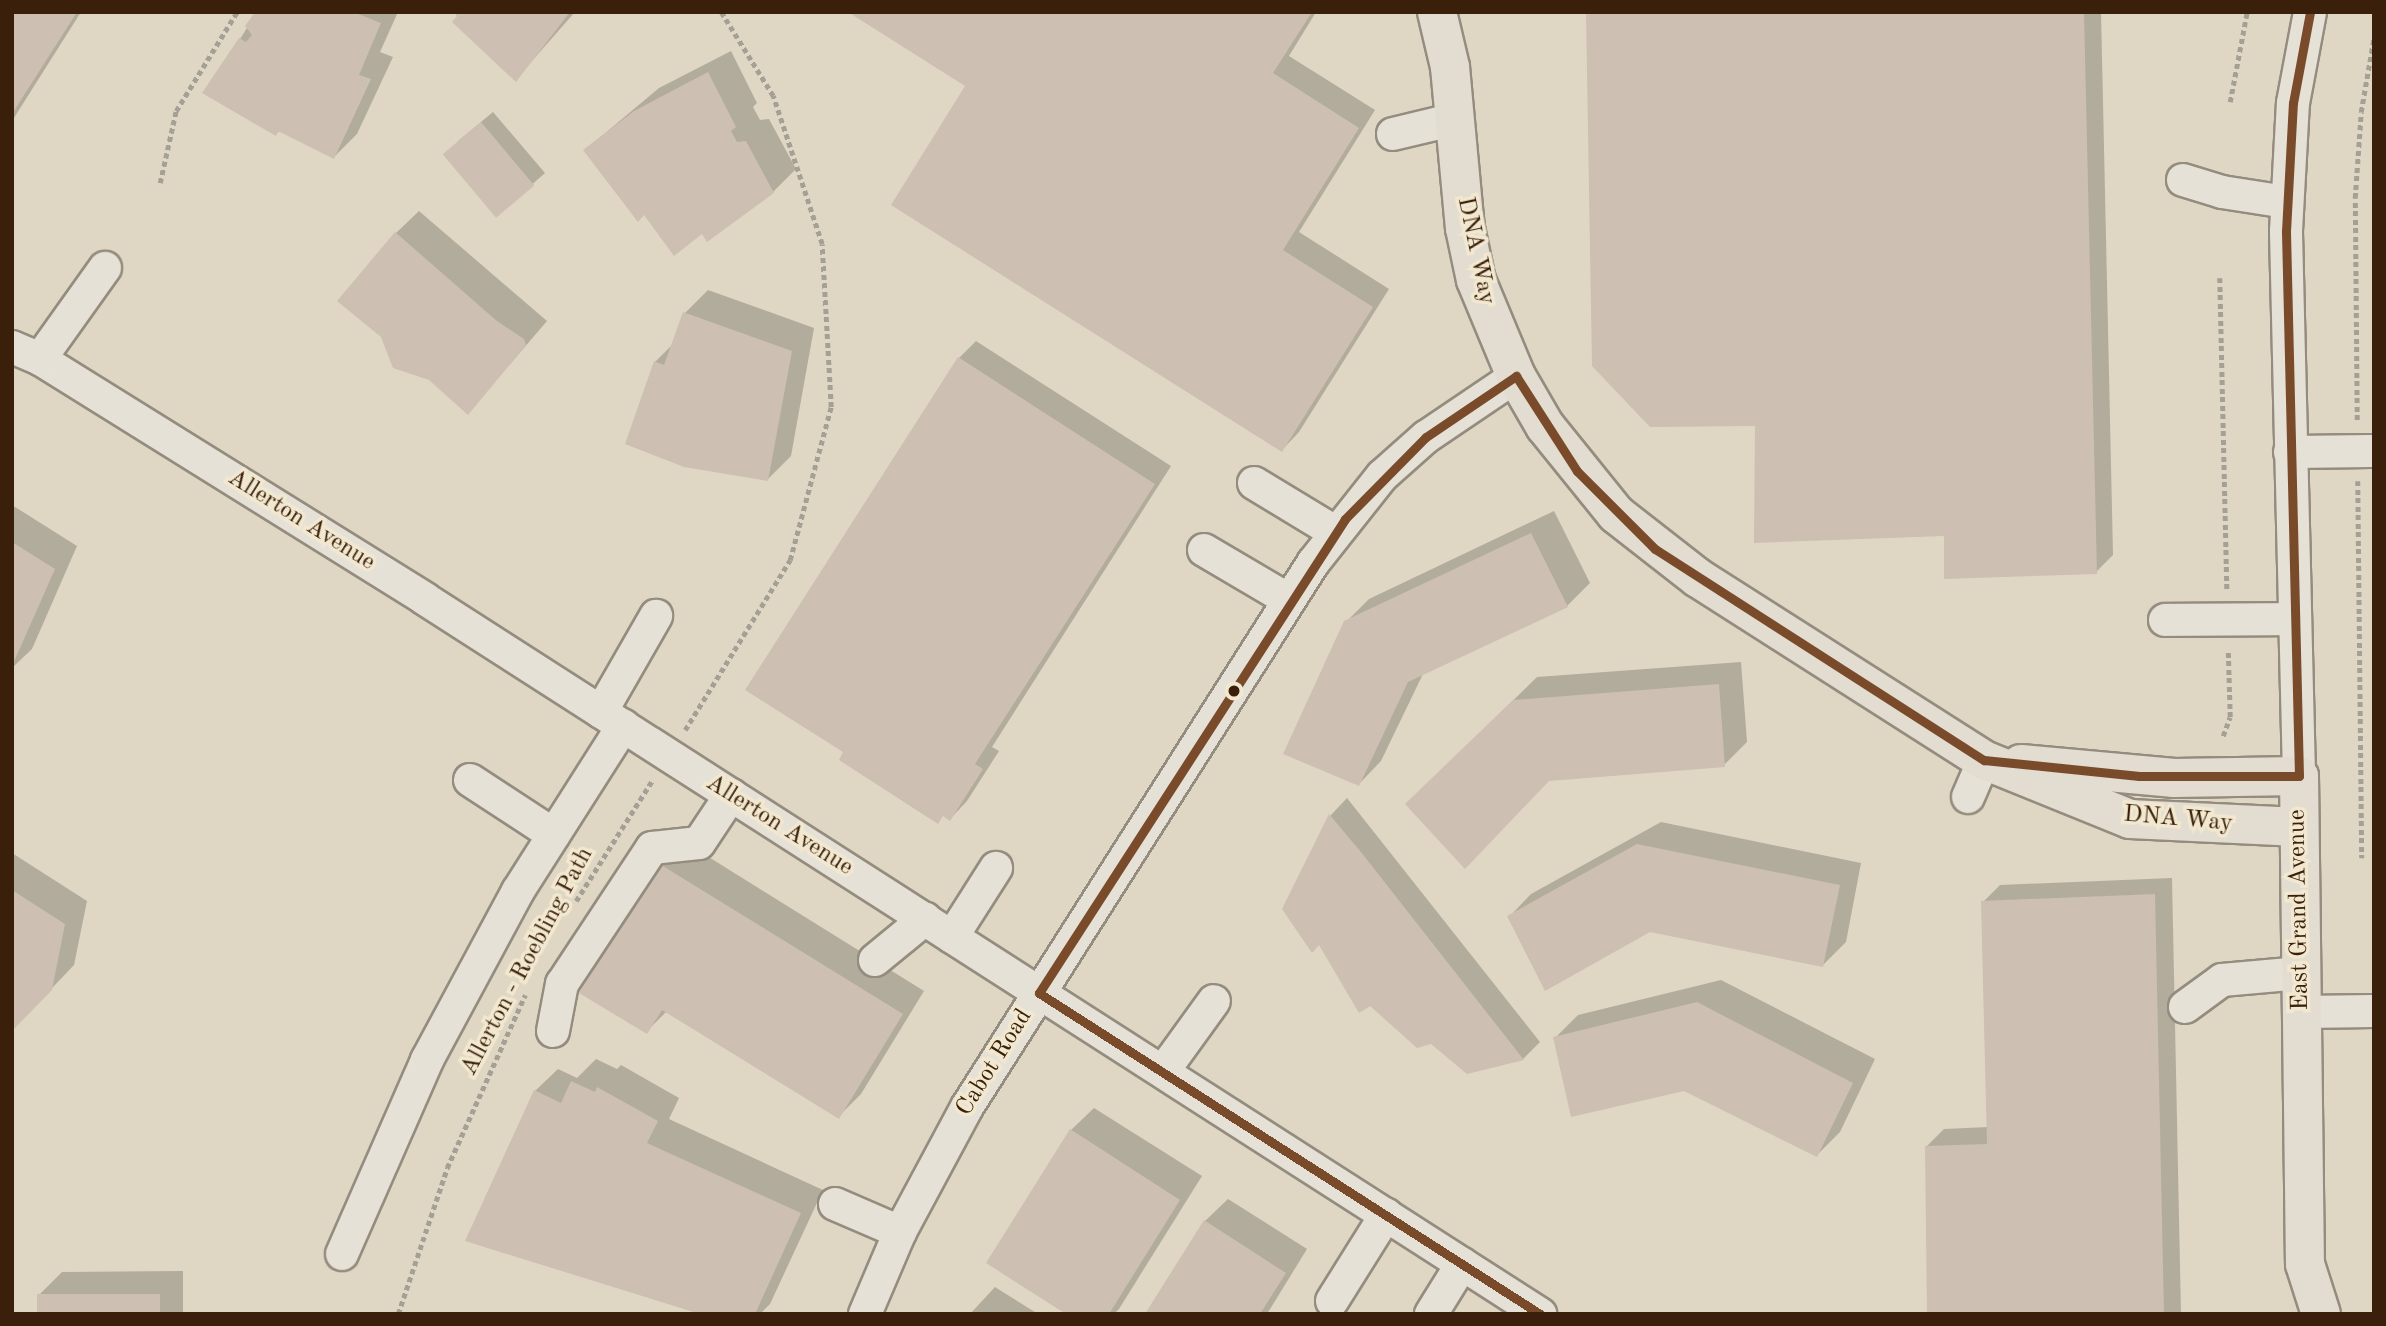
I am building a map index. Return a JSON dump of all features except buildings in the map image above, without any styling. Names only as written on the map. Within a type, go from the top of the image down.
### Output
[{"type":"main road","name":"DNA Way","points":[[1437,12],[1456,119],[1465,228],[1476,280],[1516,376],[1577,471],[1655,549],[1984,760],[2130,819],[2299,827]]},
{"type":"main road","name":"DNA Way","points":[[1984,760],[2139,776],[2298,776]]},
{"type":"main road","name":"East Grand Avenue","points":[[2291,1314],[2305,1264],[2298,776]]},
{"type":"main road","name":"East Grand Avenue","points":[[2305,1264],[2321,1314]]},
{"type":"street","name":"East Grand Avenue","points":[[2298,776],[2286,202],[2293,103],[2309,12]]},
{"type":"street","points":[[1393,134],[1456,119]]},
{"type":"street","points":[[2183,180],[2222,192],[2286,202]]},
{"type":"street","points":[[26,353],[105,268]]},
{"type":"street","name":"Allerton Avenue","points":[[26,353],[612,719],[1164,1070],[1540,1314]]},
{"type":"street","name":"Cabot Road","points":[[865,1314],[900,1232],[967,1107],[1335,532],[1382,477],[1426,437],[1516,376]]},
{"type":"street","points":[[2290,452],[2365,452]]},
{"type":"street","points":[[1254,483],[1335,532]]},
{"type":"street","points":[[1204,550],[1289,600]]},
{"type":"street","points":[[342,1254],[427,1060],[554,835],[612,719],[656,616]]},
{"type":"street","points":[[2165,620],[2294,619]]},
{"type":"street","points":[[1968,797],[1984,760]]},
{"type":"street","points":[[470,780],[554,835]]},
{"type":"street","points":[[553,1031],[562,984],[652,848],[699,843],[731,795]]},
{"type":"street","points":[[952,937],[996,868]]},
{"type":"street","points":[[875,960],[925,919]]},
{"type":"street","points":[[2185,1007],[2222,981],[2301,973]]},
{"type":"street","points":[[1164,1070],[1214,1001]]},
{"type":"street","points":[[2302,1012],[2374,1010]]},
{"type":"street","points":[[835,1204],[900,1232]]},
{"type":"street","points":[[1332,1301],[1386,1215]]},
{"type":"street","points":[[1431,1314],[1462,1264]]},
{"type":"path","points":[[160,183],[176,111],[237,12]]},
{"type":"path","name":"Allerton - Roebling Path","points":[[570,911],[790,560],[831,407],[822,244],[773,96],[721,12]]},
{"type":"path","points":[[2230,102],[2247,12]]},
{"type":"path","points":[[2362,858],[2365,452],[2355,198],[2361,112],[2374,37]]},
{"type":"path","points":[[2220,278],[2230,717],[2223,736]]},
{"type":"path","name":"Allerton - Roebling Path","points":[[398,1314],[447,1168],[532,982]]},
{"type":"transit line","points":[[2299,776],[2286,231],[2293,103],[2310,12]]},
{"type":"transit line","points":[[1516,376],[1577,471],[1655,549],[1984,760],[2139,776],[2299,776]]},
{"type":"transit line","points":[[1039,993],[1345,519],[1426,437],[1516,376]]},
{"type":"transit line","points":[[1039,993],[1540,1314]]}]
